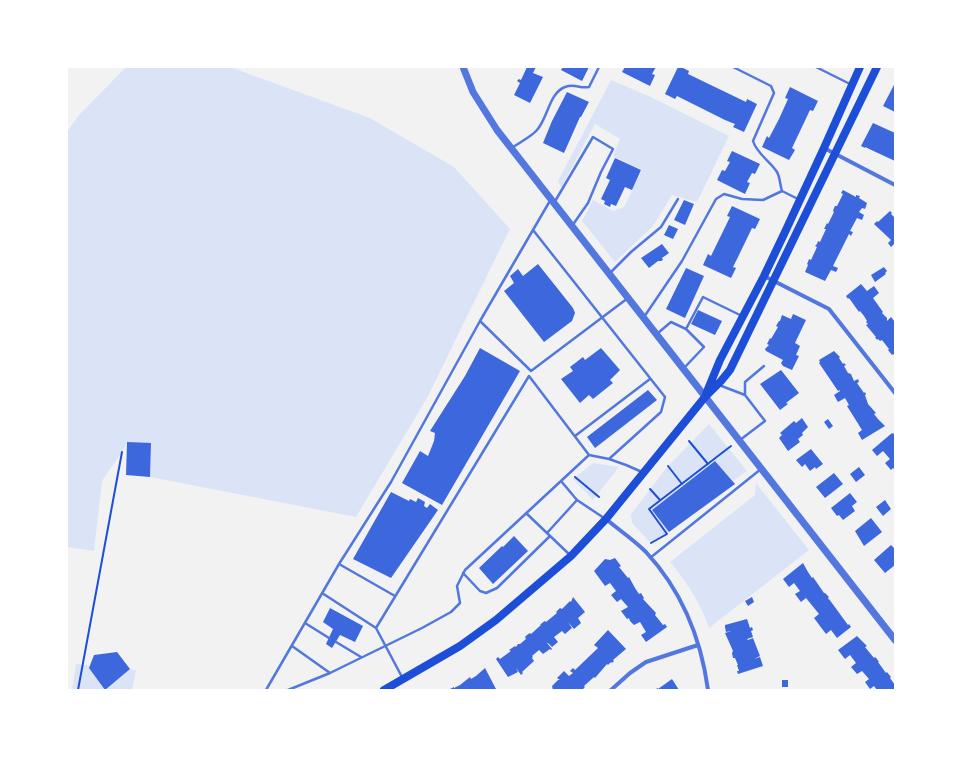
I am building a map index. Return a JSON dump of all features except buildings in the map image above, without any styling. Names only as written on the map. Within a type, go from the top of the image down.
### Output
[{"type":"main road","points":[[384,690],[404,680],[460,646],[496,620],[571,556],[606,519],[706,397],[715,382],[720,360],[764,276],[860,67]]},
{"type":"main road","points":[[715,382],[730,370],[877,67]]},
{"type":"street","points":[[462,67],[472,92],[497,130],[895,640]]},
{"type":"street","points":[[824,148],[895,185]]},
{"type":"street","points":[[764,276],[829,309],[895,393]]},
{"type":"street","points":[[606,519],[631,539],[650,558],[682,602],[689,615],[698,645],[705,669],[708,690]]},
{"type":"street","points":[[611,690],[630,673],[646,662],[698,645]]},
{"type":"lane","points":[[511,148],[537,130],[557,92],[563,87],[572,85],[582,88],[589,87],[599,67]]},
{"type":"lane","points":[[732,67],[771,86],[774,93],[753,141],[755,149],[766,159],[777,173],[782,191],[800,200]]},
{"type":"lane","points":[[816,67],[852,85]]},
{"type":"lane","points":[[266,690],[339,564],[391,482],[480,321],[533,230],[593,137],[613,149],[601,172],[588,203],[572,226]]},
{"type":"lane","points":[[644,318],[682,261],[716,199],[724,194],[742,199],[763,200],[782,191]]},
{"type":"lane","points":[[609,274],[631,252],[661,227],[678,199]]},
{"type":"lane","points":[[533,230],[601,318],[665,397],[661,412],[609,459]]},
{"type":"lane","points":[[686,329],[703,297],[742,317]]},
{"type":"lane","points":[[376,628],[531,371],[628,298]]},
{"type":"lane","points":[[480,321],[531,371]]},
{"type":"lane","points":[[657,335],[671,322],[686,329],[704,347],[683,369]]},
{"type":"lane","points":[[745,395],[745,382],[764,366]]},
{"type":"lane","points":[[529,376],[589,455],[609,459],[643,473]]},
{"type":"lane","points":[[575,436],[650,379]]},
{"type":"lane","points":[[715,382],[745,395],[765,421],[740,440]]},
{"type":"lane","points":[[288,690],[330,673],[422,628],[451,612],[460,603],[457,586],[465,570],[589,455]]},
{"type":"lane","points":[[650,558],[762,469]]},
{"type":"lane","points":[[561,480],[577,500],[606,519]]},
{"type":"lane","points":[[547,533],[577,500]]},
{"type":"lane","points":[[526,513],[571,556]]},
{"type":"lane","points":[[463,574],[480,591],[486,593],[497,588],[550,536]]},
{"type":"lane","points":[[339,564],[395,596]]},
{"type":"lane","points":[[322,593],[376,628],[404,680]]},
{"type":"lane","points":[[305,623],[329,638]]},
{"type":"lane","points":[[336,642],[361,657]]},
{"type":"lane","points":[[292,646],[330,673]]},
{"type":"path","points":[[689,441],[708,464]]},
{"type":"path","points":[[651,543],[668,534],[649,509],[731,446]]},
{"type":"path","points":[[78,690],[122,452]]},
{"type":"path","points":[[668,466],[682,484]]},
{"type":"path","points":[[575,477],[600,497]]},
{"type":"path","points":[[650,489],[660,500]]},
{"type":"shaded area","points":[[126,67],[230,67],[370,118],[454,167],[510,229],[427,398],[356,517],[150,477],[151,444],[127,442],[102,481],[94,551],[67,547],[67,132],[79,115]]},
{"type":"shaded area","points":[[611,80],[653,98],[729,136],[697,202],[672,195],[653,226],[615,262],[582,221],[593,200],[613,211],[624,207],[642,170],[613,156],[620,139],[595,124],[561,188],[558,181]]},
{"type":"shaded area","points":[[709,424],[747,471],[733,481],[715,461],[652,510],[669,532],[651,543],[632,523],[631,514],[668,466]]},
{"type":"shaded area","points":[[593,463],[619,467],[593,500],[573,479]]},
{"type":"shaded area","points":[[756,483],[809,550],[709,628],[692,593],[670,562],[755,495]]},
{"type":"shaded area","points":[[76,664],[136,670],[132,690],[72,690]]}]
